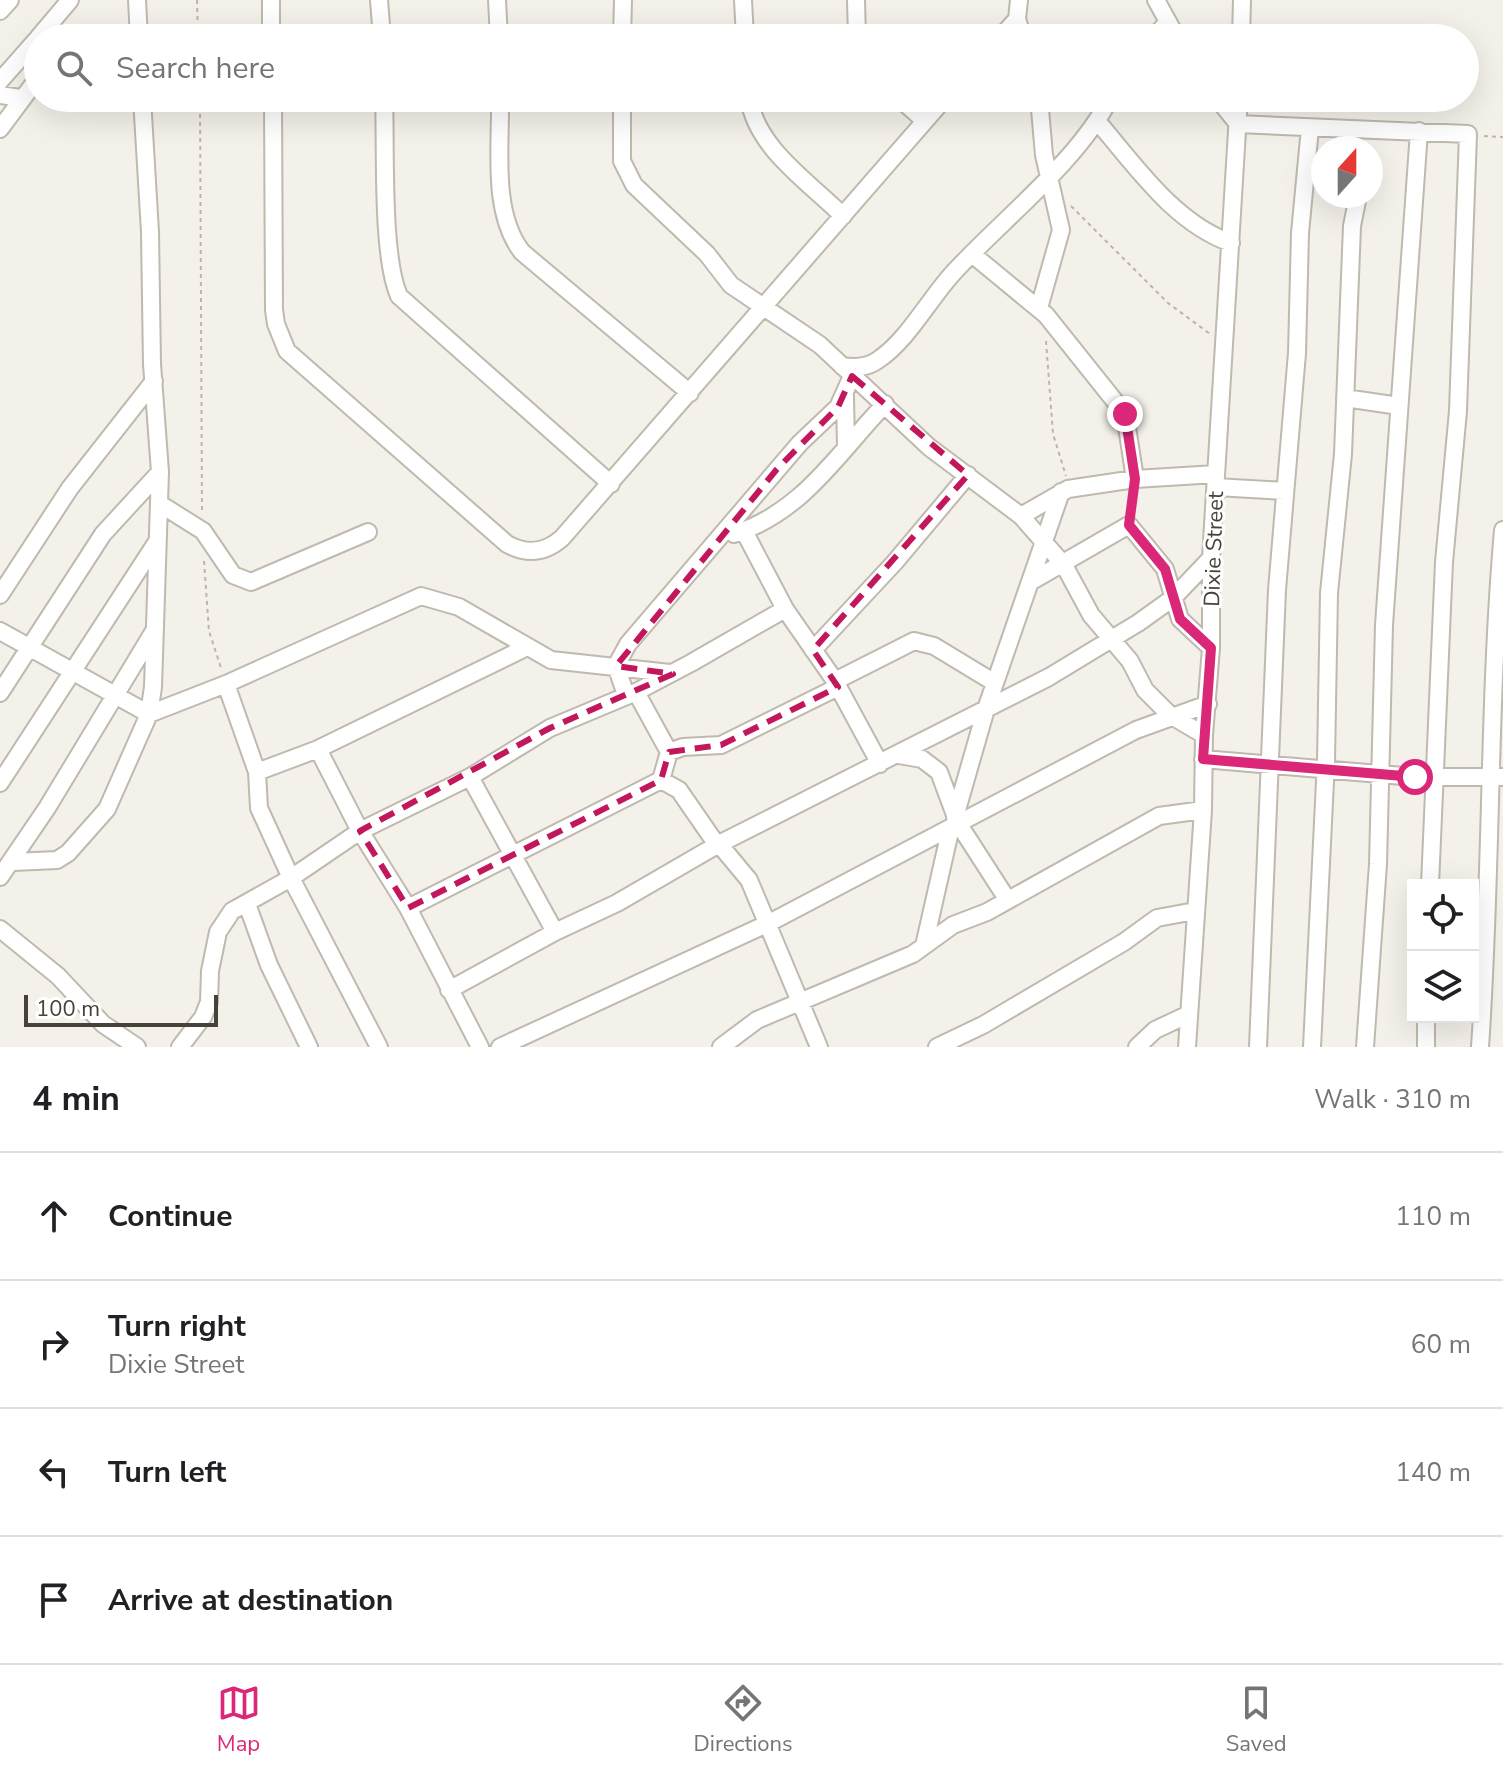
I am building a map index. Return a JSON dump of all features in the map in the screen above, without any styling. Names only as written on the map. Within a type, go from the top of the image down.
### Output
[{"type":"street","points":[[0,11],[10,0]]},
{"type":"street","points":[[51,24],[70,0]]},
{"type":"street","points":[[137,0],[138,24]]},
{"type":"street","points":[[271,0],[271,24]]},
{"type":"street","points":[[379,0],[381,24]]},
{"type":"street","points":[[497,0],[498,24]]},
{"type":"street","points":[[622,24],[623,0]]},
{"type":"street","points":[[743,0],[744,24]]},
{"type":"street","points":[[856,0],[857,24]]},
{"type":"street","points":[[1019,0],[1019,24]]},
{"type":"street","points":[[1241,24],[1242,0]]},
{"type":"street","points":[[56,24],[59,15]]},
{"type":"street","points":[[1013,24],[1017,19]]},
{"type":"street","points":[[0,81],[24,54]]},
{"type":"street","points":[[0,129],[24,94]]},
{"type":"street","points":[[0,95],[20,98]]},
{"type":"street","points":[[13,862],[57,860],[100,819],[113,797],[149,714],[157,626],[156,543],[160,472],[143,112]]},
{"type":"street","points":[[273,112],[276,324],[287,351],[296,362],[516,549],[536,551],[555,544],[611,484],[933,112]]},
{"type":"street","points":[[385,112],[392,273],[399,296],[611,484]]},
{"type":"street","points":[[500,112],[503,211],[510,236],[522,252],[690,393]]},
{"type":"street","points":[[622,112],[622,161],[634,185],[707,254],[731,285],[801,330],[929,447],[1021,516],[1043,545],[1064,565],[1091,615],[1130,661],[1145,690],[1170,715],[1204,735]]},
{"type":"street","points":[[752,112],[764,138],[843,216]]},
{"type":"street","points":[[915,112],[925,121]]},
{"type":"street","points":[[1041,112],[1061,230],[1043,312]]},
{"type":"street","points":[[847,371],[880,359],[972,254],[1051,181],[1102,112]]},
{"type":"street","points":[[1228,112],[1238,124],[1468,134],[1457,434],[1444,562],[1430,879]]},
{"type":"street","name":"Dixie Street","points":[[1187,1047],[1203,810],[1204,735],[1211,648],[1211,558],[1238,112]]},
{"type":"street","points":[[1097,121],[1188,220],[1214,237],[1231,243]]},
{"type":"street","points":[[1258,1047],[1277,590],[1310,128]]},
{"type":"street","points":[[1365,136],[1366,130]]},
{"type":"street","points":[[1365,1047],[1381,774],[1382,660],[1419,131]]},
{"type":"street","points":[[1312,1047],[1325,770],[1329,593],[1345,398],[1352,226],[1356,208]]},
{"type":"street","points":[[972,254],[1043,312],[1125,414],[1135,479]]},
{"type":"street","points":[[846,448],[847,371]]},
{"type":"street","points":[[0,595],[70,488],[154,381]]},
{"type":"street","points":[[616,666],[639,630],[777,469],[845,396]]},
{"type":"street","points":[[1345,398],[1399,406]]},
{"type":"street","points":[[719,539],[744,531],[797,500],[826,475],[885,404]]},
{"type":"street","points":[[0,693],[103,534],[132,498],[160,472]]},
{"type":"street","points":[[813,650],[895,562],[968,475]]},
{"type":"street","points":[[1021,516],[1064,491],[1135,479],[1216,481],[1285,491]]},
{"type":"street","points":[[924,946],[986,709],[1064,491]]},
{"type":"street","points":[[160,504],[203,531],[233,575],[251,582],[368,532]]},
{"type":"street","points":[[1030,582],[1129,525],[1165,569],[1185,627],[1211,648]]},
{"type":"street","points":[[1480,1047],[1497,778],[1492,662],[1503,530]]},
{"type":"street","points":[[744,531],[785,609],[836,684],[880,764]]},
{"type":"street","points":[[0,783],[156,543]]},
{"type":"street","points":[[449,990],[555,932],[617,903],[718,845],[986,709],[1113,639],[1173,598],[1211,558]]},
{"type":"street","points":[[0,631],[71,674],[149,714],[226,684],[421,596],[459,607],[527,647],[563,663],[670,673]]},
{"type":"street","points":[[180,1047],[195,1030],[209,1002],[210,971],[221,924],[232,911],[291,878],[360,831],[470,777],[550,728],[670,673],[785,609]]},
{"type":"street","points":[[0,877],[13,862],[157,626]]},
{"type":"street","points":[[669,752],[683,747],[721,745],[914,641],[934,646],[995,683]]},
{"type":"street","points":[[257,772],[318,749],[527,647]]},
{"type":"street","points":[[408,908],[511,853],[661,780],[669,752],[616,666]]},
{"type":"street","points":[[226,684],[257,772],[259,808],[291,878],[379,1047]]},
{"type":"street","points":[[500,1047],[769,923],[955,822],[1170,715],[1208,704]]},
{"type":"street","points":[[318,749],[360,831],[408,908],[480,1047]]},
{"type":"street","points":[[898,755],[931,763],[939,772],[955,822],[1007,899]]},
{"type":"street","points":[[1203,759],[1433,778],[1497,778]]},
{"type":"street","points":[[470,777],[555,932]]},
{"type":"street","points":[[661,780],[679,790],[718,845],[742,868],[769,923],[819,1047]]},
{"type":"street","points":[[721,1047],[757,1020],[879,971],[924,946],[953,925],[987,912],[1112,845],[1159,816],[1203,810]]},
{"type":"street","points":[[247,904],[269,965],[309,1047]]},
{"type":"street","points":[[937,1047],[974,1030],[1124,942],[1149,922],[1195,911]]},
{"type":"street","points":[[0,929],[58,976],[103,1024],[137,1047]]},
{"type":"street","points":[[1137,1047],[1155,1030],[1189,1014]]},
{"type":"street","points":[[1426,1023],[1426,1047]]},
{"type":"path","points":[[197,0],[198,24]]},
{"type":"path","points":[[200,112],[203,531],[207,616],[226,684]]},
{"type":"path","points":[[1468,134],[1503,137]]},
{"type":"path","points":[[1051,181],[1168,303],[1224,345]]},
{"type":"path","points":[[1043,312],[1053,434],[1064,491]]},
{"type":"path","points":[[1129,525],[1135,479]]},
{"type":"highlighted area","points":[[852,376],[968,475],[813,650],[838,687],[721,745],[669,752],[661,780],[408,908],[360,831],[550,728],[673,674],[616,666],[777,469],[838,407]]},
{"type":"route","points":[[1125,414],[1129,422],[1135,479],[1129,525],[1165,569],[1185,627],[1211,648],[1203,759],[1415,777]]}]
